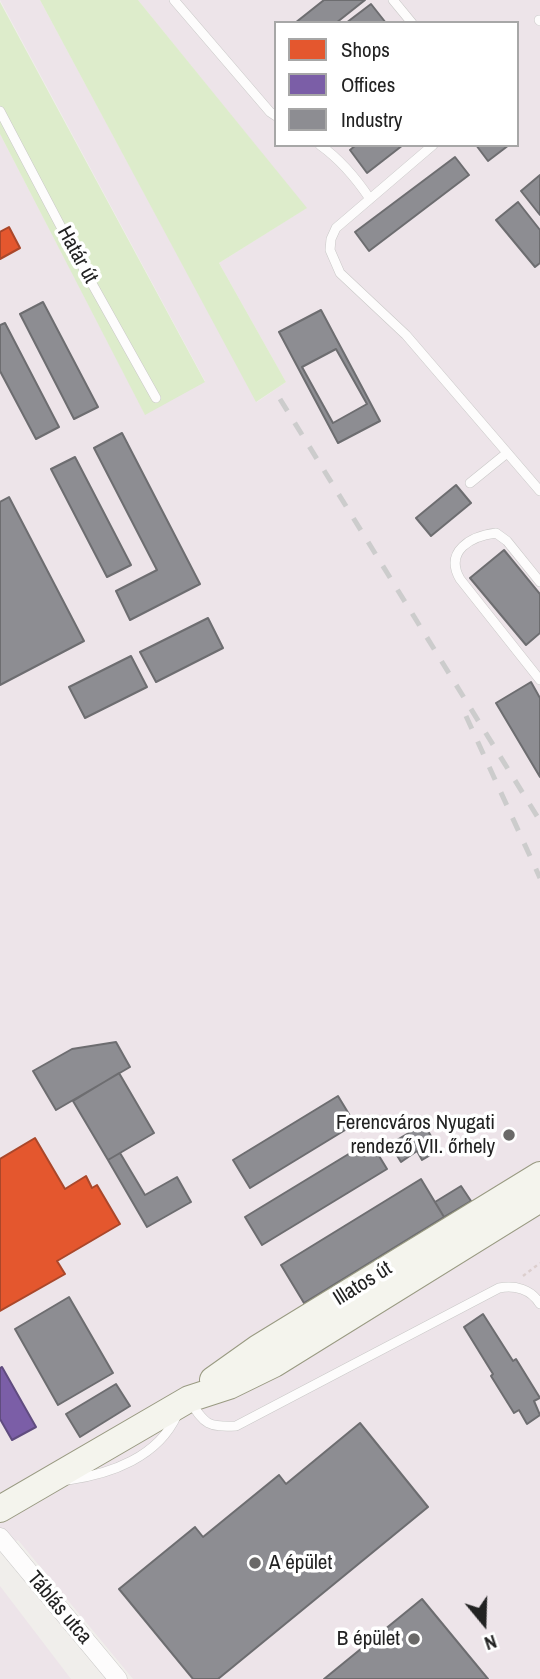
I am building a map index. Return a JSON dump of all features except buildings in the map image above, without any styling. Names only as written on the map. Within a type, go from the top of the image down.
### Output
[{"type":"street","name":"Illatos út","points":[[0,1509],[186,1401],[258,1348],[540,1175]]},
{"type":"street","name":"Illatos út","points":[[186,1401],[229,1386],[274,1364],[540,1199]]},
{"type":"street","name":"Táblás utca","points":[[0,1537],[118,1679]]},
{"type":"lane","points":[[174,0],[274,115]]},
{"type":"lane","points":[[393,0],[410,21]]},
{"type":"lane","name":"Határ út","points":[[0,111],[156,398]]},
{"type":"lane","points":[[323,147],[354,175],[370,199]]},
{"type":"lane","points":[[431,147],[336,228],[330,250],[334,263],[340,273],[406,335],[540,491]]},
{"type":"lane","points":[[470,483],[507,453]]},
{"type":"lane","points":[[540,582],[507,541],[496,533],[481,535],[463,546],[454,558],[460,579],[540,680]]},
{"type":"lane","points":[[186,1401],[201,1420],[213,1427],[236,1426],[499,1287],[524,1289],[540,1304]]},
{"type":"path","points":[[510,1286],[540,1264]]},
{"type":"shaded area","points":[[0,0],[40,0],[257,402],[286,382],[219,263],[306,208],[138,0],[540,0],[540,1679],[133,1679],[18,1540],[0,1550],[0,134],[145,414],[205,381]]},
{"type":"shaded area","points":[[0,1586],[71,1679],[0,1679]]},
{"type":"green space","points":[[40,0],[138,0],[307,208],[219,263],[286,382],[256,402]]},
{"type":"green space","points":[[0,2],[205,382],[145,415],[0,134]]},
{"type":"railway","points":[[280,399],[540,821]]},
{"type":"railway","points":[[466,716],[540,878]]},
{"type":"place","name":"Ferencváros Nyugati rendező VII. őrhely","points":[[509,1135]]},
{"type":"place","name":"A épület","points":[[255,1563]]},
{"type":"place","name":"B épület","points":[[414,1639]]}]
